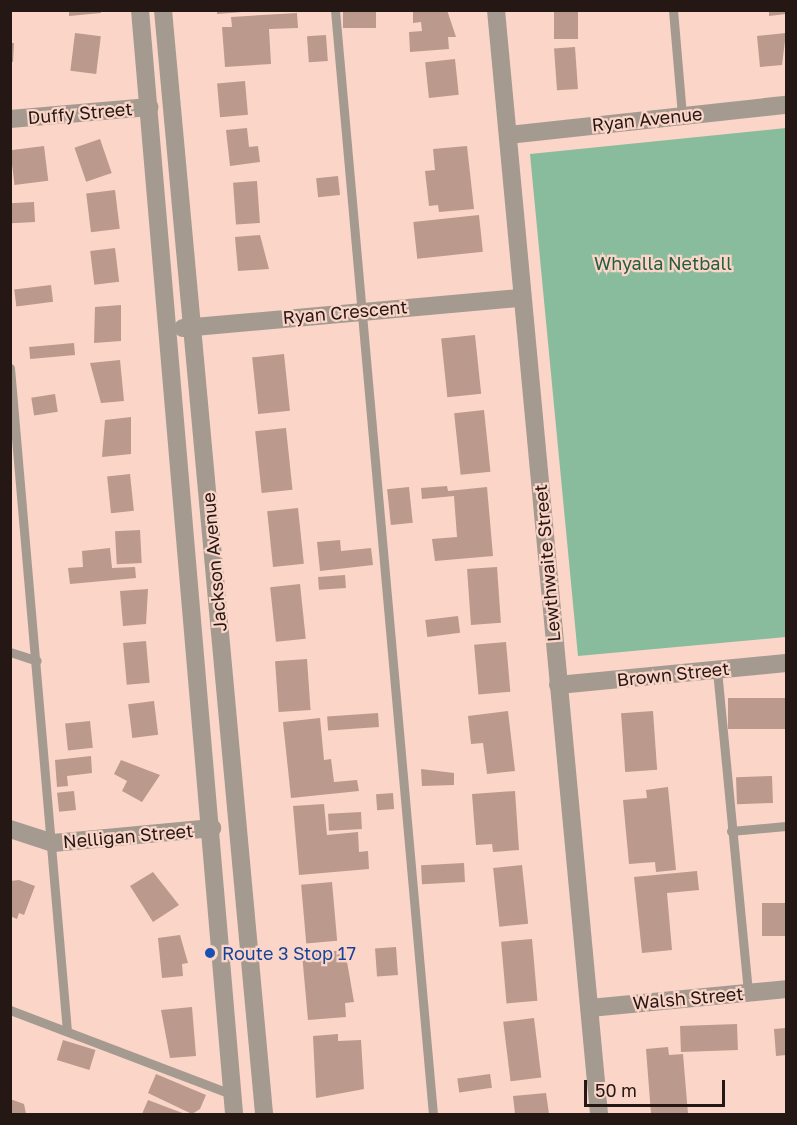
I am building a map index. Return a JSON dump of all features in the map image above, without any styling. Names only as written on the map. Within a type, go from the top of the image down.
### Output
[{"type":"street","name":"Jackson Avenue","points":[[140,10],[236,1096],[234,1114]]},
{"type":"street","name":"Jackson Avenue","points":[[163,10],[264,1114]]},
{"type":"street","name":"Lewthwaite Street","points":[[496,10],[521,298],[599,1114]]},
{"type":"street","name":"Ryan Avenue","points":[[508,135],[786,105]]},
{"type":"street","name":"Duffy Street","points":[[10,119],[149,107]]},
{"type":"street","name":"Ryan Crescent","points":[[169,329],[521,298]]},
{"type":"street","name":"Brown Street","points":[[558,685],[786,663]]},
{"type":"street","name":"Nelligan Street","points":[[10,829],[53,843],[212,828]]},
{"type":"street","name":"Walsh Street","points":[[590,1008],[786,989]]},
{"type":"lane","points":[[335,10],[365,310],[433,1114]]},
{"type":"lane","points":[[673,10],[682,115]]},
{"type":"lane","points":[[10,368],[68,1031]]},
{"type":"lane","points":[[10,652],[37,661]]},
{"type":"lane","points":[[717,670],[748,993]]},
{"type":"lane","points":[[731,831],[786,826]]},
{"type":"lane","points":[[10,1010],[236,1096]]},
{"type":"green space","name":"Whyalla Netball","points":[[786,128],[786,637],[578,656],[530,154]]},
{"type":"building","points":[[69,10],[101,10],[101,13],[69,16]]},
{"type":"building","points":[[217,10],[242,10],[242,12],[217,14]]},
{"type":"building","points":[[343,10],[376,10],[376,28],[343,28]]},
{"type":"building","points":[[413,10],[447,10],[456,37],[448,37],[449,49],[410,52],[409,32],[422,31],[421,22],[413,23]]},
{"type":"building","points":[[554,10],[578,10],[578,39],[554,39]]},
{"type":"building","points":[[769,10],[786,10],[786,14],[769,16]]},
{"type":"building","points":[[297,13],[298,28],[269,29],[271,64],[225,67],[222,27],[232,27],[231,17]]},
{"type":"building","points":[[75,33],[101,36],[96,74],[70,71]]},
{"type":"building","points":[[786,33],[782,65],[760,67],[757,36]]},
{"type":"building","points":[[326,35],[328,61],[309,62],[307,36]]},
{"type":"building","points":[[10,43],[14,43],[13,62],[10,62]]},
{"type":"building","points":[[575,47],[578,89],[557,90],[554,48]]},
{"type":"building","points":[[455,59],[459,95],[429,98],[425,62]]},
{"type":"building","points":[[245,81],[248,115],[220,117],[217,83]]},
{"type":"building","points":[[247,128],[249,147],[258,146],[260,162],[230,166],[226,130]]},
{"type":"building","points":[[100,139],[112,173],[86,182],[74,148]]},
{"type":"building","points":[[44,146],[48,181],[15,185],[10,150]]},
{"type":"building","points":[[467,146],[474,209],[439,212],[438,205],[429,206],[425,171],[435,170],[433,149]]},
{"type":"building","points":[[338,176],[340,195],[318,197],[316,178]]},
{"type":"building","points":[[257,181],[260,223],[236,225],[233,183]]},
{"type":"building","points":[[115,190],[120,229],[91,232],[86,194]]},
{"type":"building","points":[[34,202],[35,222],[11,223],[10,203]]},
{"type":"building","points":[[479,215],[483,252],[417,259],[413,222]]},
{"type":"building","points":[[260,235],[269,269],[238,271],[235,237]]},
{"type":"building","points":[[115,248],[119,282],[94,285],[90,251]]},
{"type":"building","points":[[51,285],[53,302],[16,306],[14,290]]},
{"type":"building","points":[[121,305],[121,341],[94,343],[95,307]]},
{"type":"building","points":[[475,335],[481,394],[447,397],[441,339]]},
{"type":"building","points":[[74,343],[75,355],[30,359],[29,347]]},
{"type":"building","points":[[284,354],[290,411],[258,414],[252,357]]},
{"type":"building","points":[[120,360],[124,401],[101,403],[90,363]]},
{"type":"building","points":[[55,394],[58,412],[34,416],[31,398]]},
{"type":"building","points":[[484,410],[490,472],[461,475],[454,413]]},
{"type":"building","points":[[131,417],[131,454],[102,457],[105,420]]},
{"type":"building","points":[[286,428],[292,490],[262,493],[255,431]]},
{"type":"building","points":[[130,474],[134,511],[111,513],[107,476]]},
{"type":"building","points":[[447,486],[448,491],[487,487],[493,556],[435,561],[432,539],[457,537],[454,496],[422,499],[421,488]]},
{"type":"building","points":[[409,487],[413,523],[391,525],[387,489]]},
{"type":"building","points":[[298,508],[304,564],[273,567],[267,511]]},
{"type":"building","points":[[140,530],[142,563],[117,564],[115,531]]},
{"type":"building","points":[[340,540],[341,551],[371,548],[373,565],[320,571],[317,542]]},
{"type":"building","points":[[110,548],[112,568],[135,567],[136,578],[70,584],[68,568],[83,567],[82,551]]},
{"type":"building","points":[[497,567],[501,623],[471,625],[467,569]]},
{"type":"building","points":[[345,575],[346,588],[319,590],[318,577]]},
{"type":"building","points":[[300,584],[306,639],[276,642],[270,587]]},
{"type":"building","points":[[148,589],[146,624],[123,626],[120,591]]},
{"type":"building","points":[[458,616],[460,633],[427,637],[425,620]]},
{"type":"building","points":[[146,641],[150,683],[127,685],[123,643]]},
{"type":"building","points":[[506,642],[510,692],[478,695],[474,645]]},
{"type":"building","points":[[307,659],[311,710],[279,712],[275,661]]},
{"type":"building","points":[[728,698],[786,698],[786,729],[728,729]]},
{"type":"building","points":[[154,701],[158,735],[132,738],[128,704]]},
{"type":"building","points":[[508,711],[515,771],[487,774],[483,743],[471,744],[468,716]]},
{"type":"building","points":[[653,711],[657,770],[625,772],[621,713]]},
{"type":"building","points":[[378,713],[379,727],[328,731],[327,717]]},
{"type":"building","points":[[320,718],[324,760],[331,759],[334,782],[357,780],[359,791],[291,798],[283,722]]},
{"type":"building","points":[[90,721],[93,748],[68,750],[65,724]]},
{"type":"building","points":[[91,756],[92,773],[67,776],[68,786],[57,787],[55,760]]},
{"type":"building","points":[[121,760],[160,775],[142,802],[122,791],[127,781],[114,774]]},
{"type":"building","points":[[421,769],[454,773],[454,785],[422,786]]},
{"type":"building","points":[[772,776],[773,803],[737,804],[736,777]]},
{"type":"building","points":[[668,787],[676,870],[656,872],[655,862],[629,864],[623,800],[647,798],[646,790]]},
{"type":"building","points":[[74,791],[76,810],[59,812],[57,793]]},
{"type":"building","points":[[515,791],[519,850],[493,852],[492,844],[476,845],[472,794]]},
{"type":"building","points":[[393,793],[394,809],[377,810],[376,794]]},
{"type":"building","points":[[324,804],[327,835],[358,832],[359,852],[368,851],[369,869],[299,875],[293,806]]},
{"type":"building","points":[[361,812],[362,829],[329,831],[328,814]]},
{"type":"building","points":[[464,863],[465,882],[422,884],[421,865]]},
{"type":"building","points":[[522,865],[528,924],[499,927],[493,868]]},
{"type":"building","points":[[697,871],[699,890],[667,893],[672,950],[642,953],[634,877]]},
{"type":"building","points":[[153,872],[179,905],[153,922],[130,886]]},
{"type":"building","points":[[19,880],[35,886],[24,915],[19,913],[17,919],[10,916],[10,881]]},
{"type":"building","points":[[332,882],[337,941],[306,943],[301,885]]},
{"type":"building","points":[[762,903],[786,903],[786,936],[762,936]]},
{"type":"building","points":[[180,935],[188,963],[182,964],[183,976],[162,978],[158,938]]},
{"type":"building","points":[[532,939],[537,1001],[507,1003],[501,942]]},
{"type":"building","points":[[396,947],[398,975],[377,976],[375,948]]},
{"type":"building","points":[[345,950],[354,1002],[345,1003],[346,1017],[308,1020],[302,954]]},
{"type":"building","points":[[192,1007],[196,1056],[170,1058],[161,1010]]},
{"type":"building","points":[[534,1018],[541,1078],[511,1081],[503,1022]]},
{"type":"building","points":[[737,1024],[738,1050],[681,1052],[680,1026]]},
{"type":"building","points":[[786,1028],[786,1055],[776,1056],[774,1029]]},
{"type":"building","points":[[338,1034],[338,1041],[361,1040],[364,1089],[316,1098],[313,1036]]},
{"type":"building","points":[[63,1040],[96,1050],[89,1070],[57,1060]]},
{"type":"building","points":[[668,1047],[669,1055],[683,1054],[688,1114],[651,1114],[646,1049]]},
{"type":"building","points":[[156,1074],[206,1095],[200,1109],[192,1114],[148,1093]]},
{"type":"building","points":[[490,1074],[492,1088],[459,1092],[457,1079]]},
{"type":"building","points":[[546,1093],[549,1114],[515,1114],[513,1096]]},
{"type":"building","points":[[10,1099],[24,1104],[26,1114],[10,1114]]},
{"type":"building","points":[[148,1100],[185,1114],[142,1114]]},
{"type":"place","name":"Route 3 Stop 17","points":[[210,953]]}]
